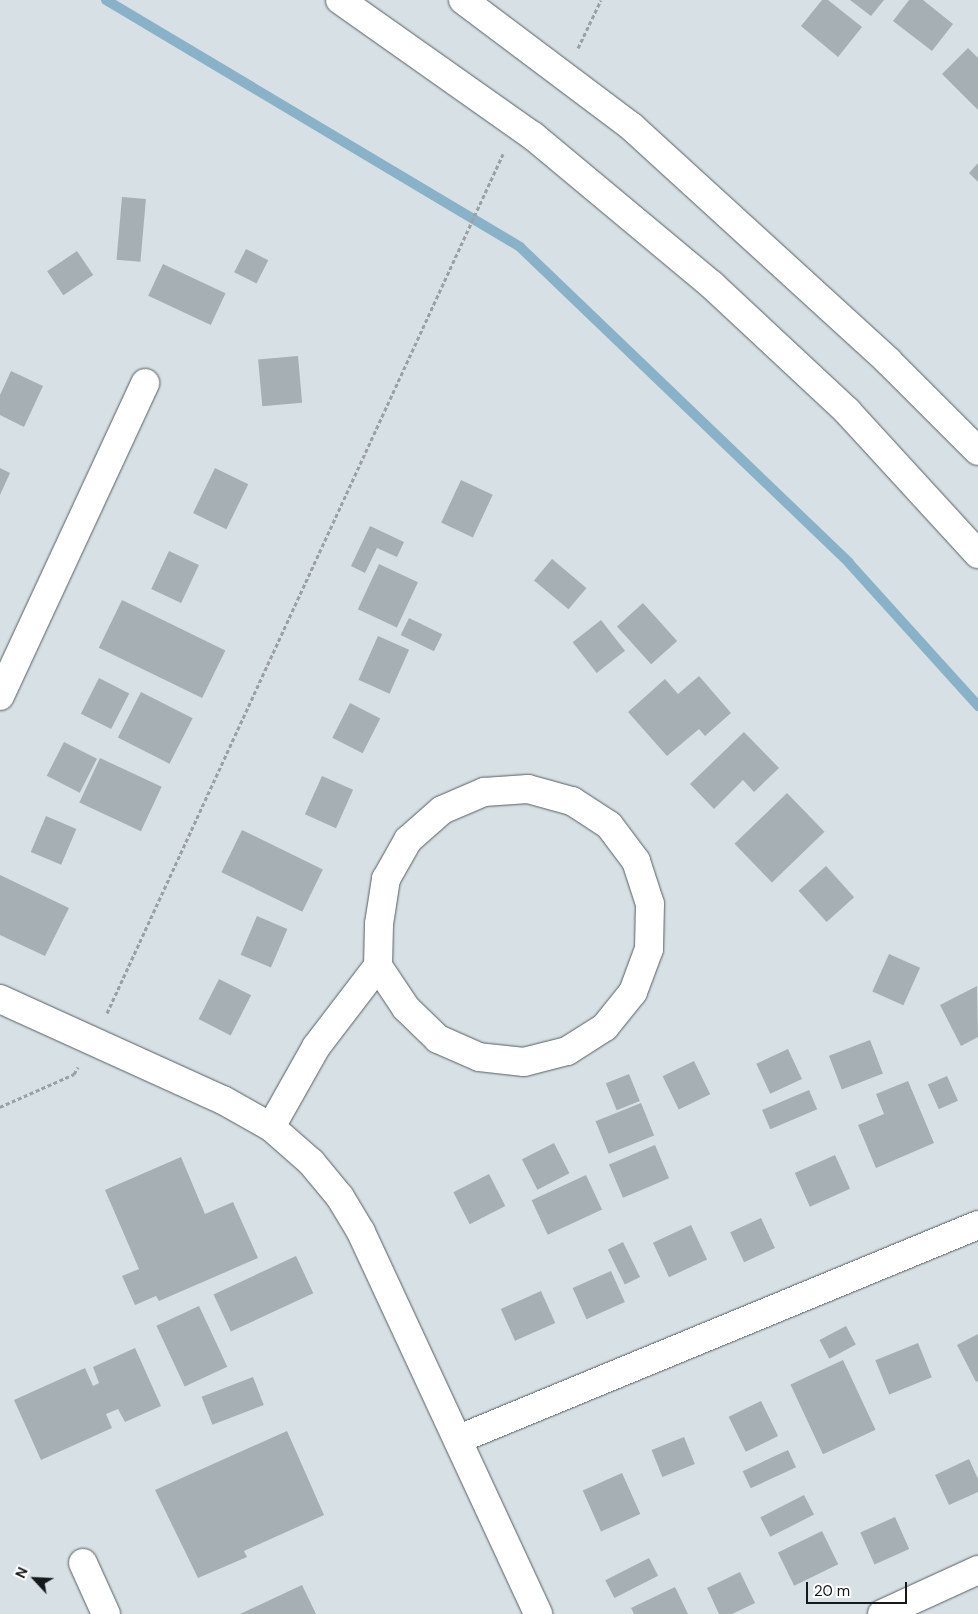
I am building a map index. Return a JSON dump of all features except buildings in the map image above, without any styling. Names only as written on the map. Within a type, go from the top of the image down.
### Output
[{"type":"street","points":[[340,0],[517,124],[712,285],[840,405],[978,554]]},
{"type":"street","points":[[463,0],[632,127],[888,361],[978,451]]},
{"type":"street","points":[[0,696],[145,383]]},
{"type":"street","points":[[270,1128],[316,1047],[378,966],[378,924],[386,879],[408,840],[442,810],[484,792],[528,789],[572,801],[609,825],[636,862],[650,904],[649,949],[633,992],[605,1027],[568,1051],[524,1062],[479,1057],[438,1039],[406,1008],[378,966]]},
{"type":"street","points":[[0,999],[223,1100],[270,1128],[311,1162],[340,1197],[361,1232],[459,1439],[538,1614]]},
{"type":"street","points":[[459,1439],[978,1225]]},
{"type":"street","points":[[83,1563],[106,1614]]},
{"type":"street","points":[[882,1614],[978,1570]]},
{"type":"path","points":[[566,76],[600,0]]},
{"type":"path","points":[[0,1107],[74,1074],[94,1042],[517,124]]},
{"type":"waterway","points":[[106,0],[520,247],[849,563],[978,706]]}]
